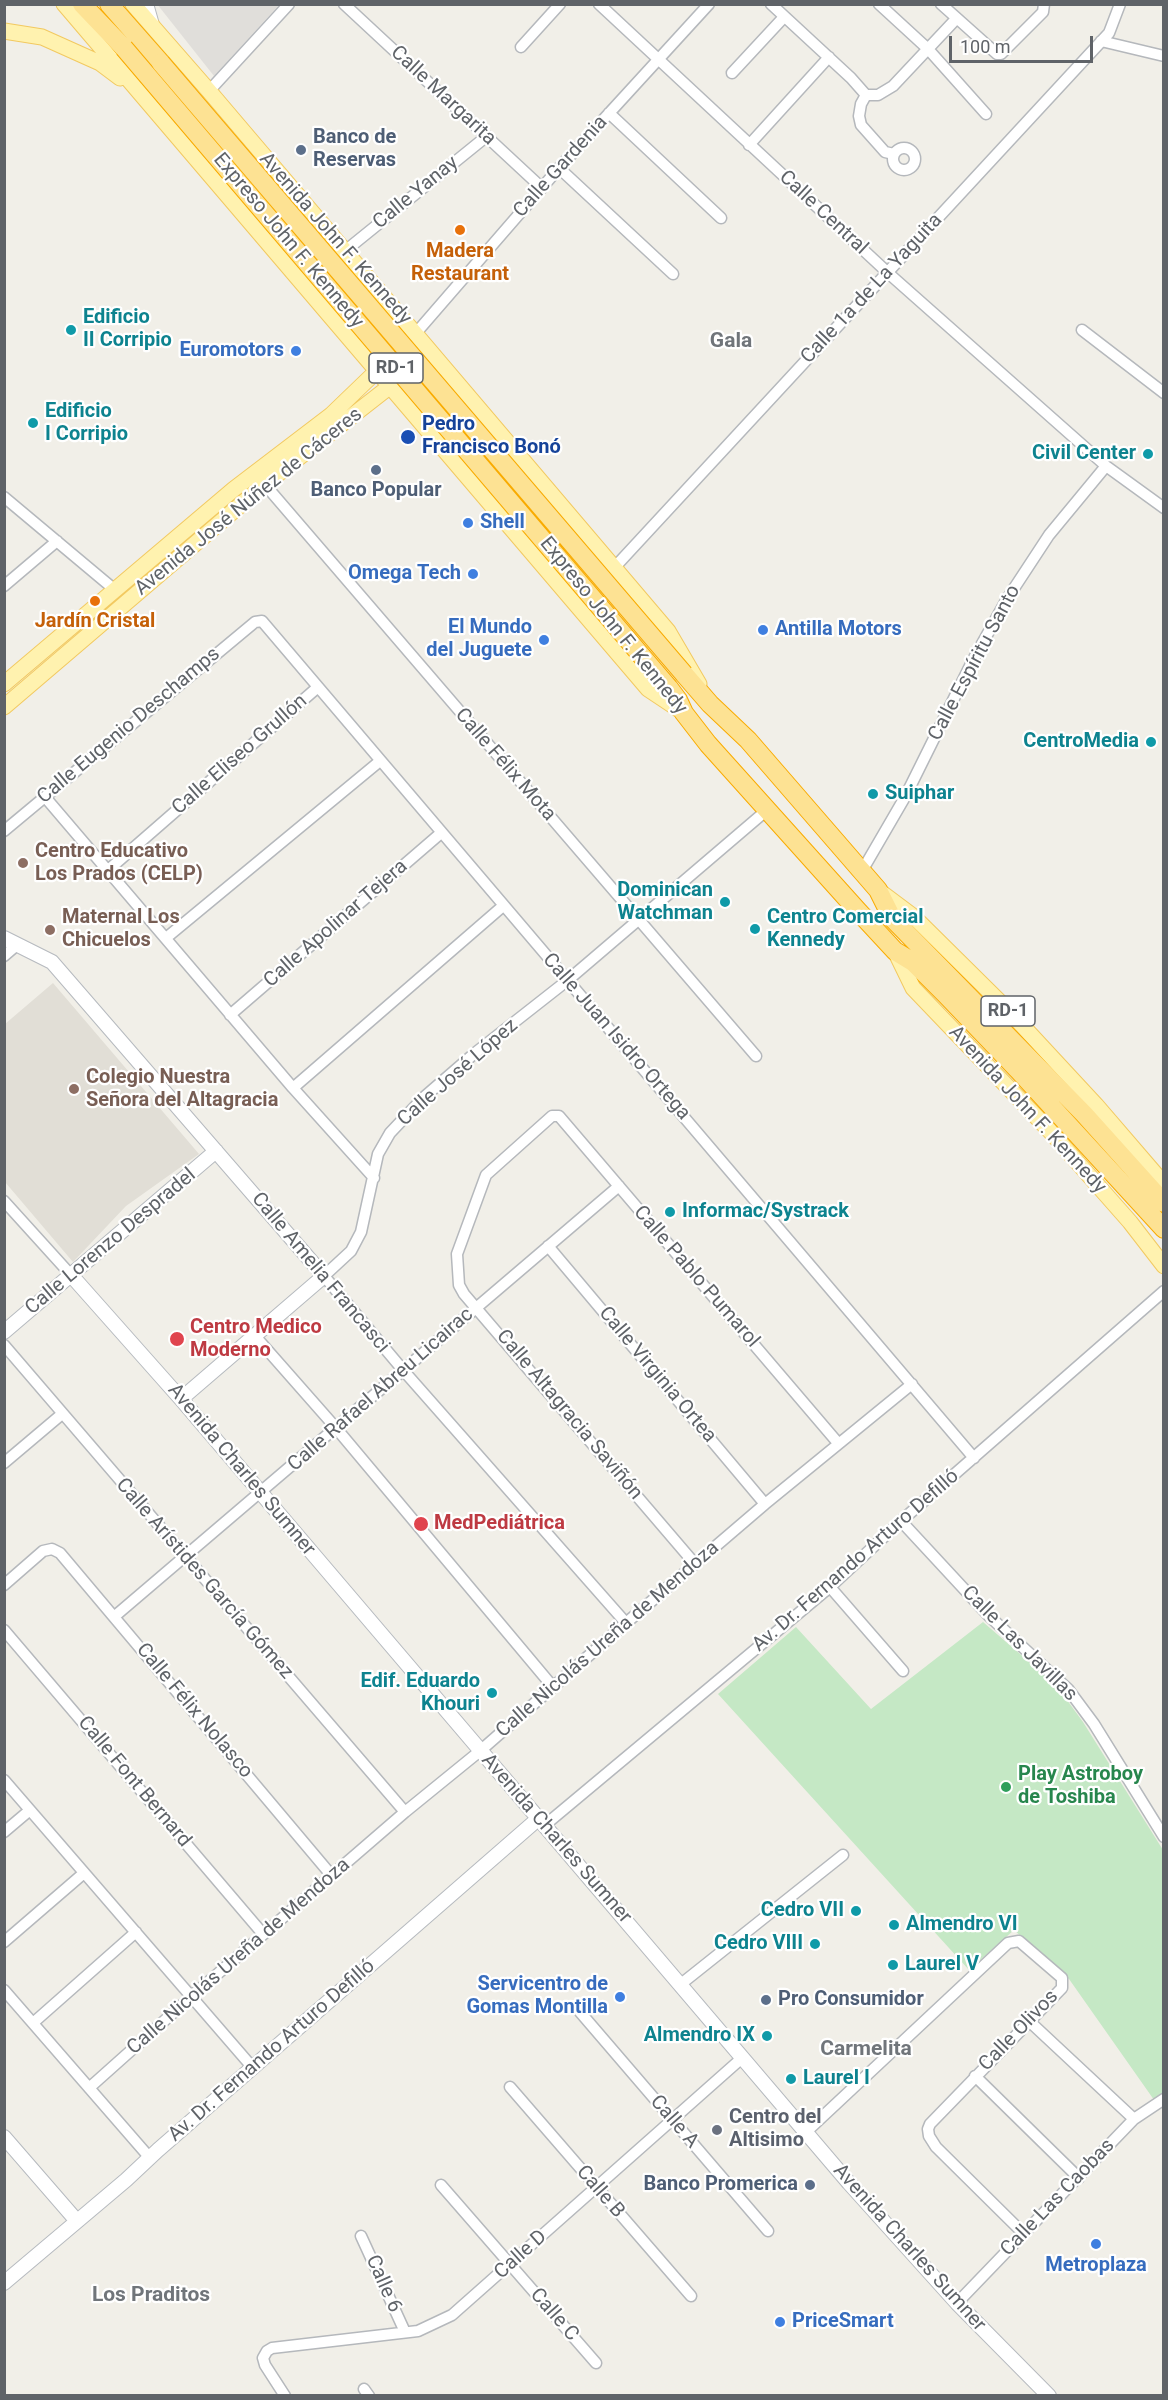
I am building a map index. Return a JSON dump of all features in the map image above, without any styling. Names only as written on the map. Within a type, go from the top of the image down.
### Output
[{"type":"highway","name":"Expreso John F. Kennedy","points":[[82,4],[124,48],[669,688],[684,713],[767,810],[895,951],[951,989],[1084,1114],[1164,1203]]},
{"type":"highway","name":"Expreso John F. Kennedy","points":[[110,4],[710,704],[748,740],[862,871],[878,890],[892,918],[1025,1078],[1164,1229]]},
{"type":"main road","points":[[64,4],[141,93]]},
{"type":"main road","name":"Avenida John F. Kennedy","points":[[133,4],[668,631],[710,704]]},
{"type":"main road","points":[[4,31],[42,37],[100,63],[141,93]]},
{"type":"main road","name":"RD-1","points":[[141,93],[648,689],[684,713]]},
{"type":"main road","points":[[342,331],[370,347],[384,342],[394,332],[393,319],[386,298]]},
{"type":"main road","name":"Avenida José Núñez de Cáceres","points":[[4,707],[331,415],[416,333]]},
{"type":"main road","name":"Avenida José Núñez de Cáceres","points":[[4,684],[115,590],[260,479],[408,372],[416,358],[416,333]]},
{"type":"main road","points":[[422,424],[410,400],[410,391],[417,379],[428,372],[436,373],[460,387]]},
{"type":"main road","name":"RD-1","points":[[878,890],[922,924],[1014,1017],[1096,1105],[1162,1182]]},
{"type":"main road","name":"Avenida John F. Kennedy","points":[[895,951],[913,988],[1157,1248],[1164,1266]]},
{"type":"street","points":[[146,4],[152,25]]},
{"type":"street","points":[[209,91],[289,4]]},
{"type":"street","name":"Calle Margarita","points":[[344,4],[542,188]]},
{"type":"street","points":[[521,47],[560,4]]},
{"type":"street","name":"Calle Central","points":[[599,4],[887,272],[1106,466],[1164,508]]},
{"type":"street","name":"Calle Gardenia","points":[[416,333],[559,168],[709,4]]},
{"type":"street","points":[[771,4],[829,57],[866,95],[878,95],[893,86],[956,19]]},
{"type":"street","points":[[879,4],[928,49],[986,114]]},
{"type":"street","points":[[941,4],[997,54],[1001,54],[1043,12],[1044,4]]},
{"type":"street","name":"Calle 1a de La Yaguita","points":[[614,568],[1101,40],[1112,27],[1119,4]]},
{"type":"street","points":[[732,73],[784,17]]},
{"type":"street","points":[[1101,40],[1164,56]]},
{"type":"street","points":[[749,145],[829,57]]},
{"type":"street","points":[[866,95],[859,116],[861,125],[885,152],[894,154]]},
{"type":"street","points":[[609,113],[721,218]]},
{"type":"street","name":"Calle Yanay","points":[[345,251],[487,136]]},
{"type":"street","points":[[559,168],[673,274]]},
{"type":"street","points":[[1082,330],[1164,393]]},
{"type":"street","name":"Calle Espíritu Santo","points":[[862,871],[905,797],[973,660],[1012,591],[1049,536],[1106,466]]},
{"type":"street","name":"Calle Félix Mota","points":[[260,479],[756,1056]]},
{"type":"street","points":[[4,497],[115,590]]},
{"type":"street","points":[[4,586],[57,541]]},
{"type":"street","name":"Calle Juan Isidro Ortega","points":[[255,622],[262,621],[974,1458]]},
{"type":"street","name":"Calle Eugenio Deschamps","points":[[4,831],[255,622]]},
{"type":"street","name":"Calle Eliseo Grullón","points":[[107,871],[318,687]]},
{"type":"street","points":[[166,939],[380,761]]},
{"type":"street","points":[[45,797],[293,1088],[374,1178]]},
{"type":"street","name":"Calle José López","points":[[181,1399],[351,1251],[361,1232],[378,1154],[390,1133],[423,1098],[475,1053],[568,980],[767,810]]},
{"type":"street","name":"Calle Apolinar Tejera","points":[[230,1015],[441,833]]},
{"type":"street","points":[[293,1088],[503,906]]},
{"type":"street","name":"Calle Amelia Francasci","points":[[4,938],[52,962],[403,1370],[626,1623]]},
{"type":"street","points":[[4,956],[18,944]]},
{"type":"street","name":"Calle Pablo Pumarol","points":[[552,1116],[559,1116],[838,1443]]},
{"type":"street","name":"Calle Altagracia Saviñón","points":[[552,1116],[495,1166],[481,1184],[457,1254],[459,1285],[695,1564]]},
{"type":"street","name":"Calle Lorenzo Despradel","points":[[4,1332],[216,1151]]},
{"type":"street","name":"Calle Rafael Abreu Licairac","points":[[115,1616],[619,1186]]},
{"type":"street","points":[[6,1205],[71,1275]]},
{"type":"street","name":"Calle Virginia Ortea","points":[[548,1246],[765,1504]]},
{"type":"street","name":"Avenida Charles Sumner","points":[[71,1275],[181,1399],[806,2132],[957,2303],[1049,2396]]},
{"type":"street","name":"Av. Dr. Fernando Arturo Defilló","points":[[4,2283],[542,1822],[830,1587],[901,1521],[1164,1291]]},
{"type":"street","points":[[255,1336],[336,1428],[553,1687]]},
{"type":"street","name":"Calle Arístides García Gómez","points":[[4,1345],[405,1812]]},
{"type":"street","name":"Calle Nicolás Ureña de Mendoza","points":[[89,2088],[263,1934],[480,1751],[765,1504],[912,1384]]},
{"type":"street","points":[[4,1463],[62,1414]]},
{"type":"street","name":"Calle Las Javillas","points":[[901,1521],[989,1616],[1068,1689],[1094,1724],[1164,1837]]},
{"type":"street","name":"Calle Félix Nolasco","points":[[4,1585],[43,1551],[52,1550],[60,1553],[332,1876]]},
{"type":"street","points":[[830,1587],[903,1671]]},
{"type":"street","name":"Calle Font Bernard","points":[[4,1630],[263,1934]]},
{"type":"street","points":[[4,1780],[253,2068]]},
{"type":"street","points":[[4,1832],[30,1810]]},
{"type":"street","points":[[681,1984],[843,1855]]},
{"type":"street","points":[[4,1942],[84,1873]]},
{"type":"street","points":[[33,2023],[136,1932]]},
{"type":"street","name":"Calle Olivos","points":[[806,2132],[1008,1943],[1014,1940],[1023,1943],[1062,1978],[1064,1983],[1062,1988],[930,2124],[929,2136],[936,2147],[1024,2234]]},
{"type":"street","points":[[4,1990],[150,2158]]},
{"type":"street","name":"Calle A","points":[[580,2012],[768,2231]]},
{"type":"street","points":[[1029,2021],[1134,2120]]},
{"type":"street","name":"Calle D","points":[[285,2396],[265,2365],[265,2353],[272,2348],[417,2331],[452,2315],[742,2058]]},
{"type":"street","points":[[975,2076],[1078,2178]]},
{"type":"street","name":"Calle B","points":[[510,2087],[691,2296]]},
{"type":"street","name":"Calle Las Caobas","points":[[957,2303],[1134,2120],[1164,2098]]},
{"type":"street","points":[[7,2145],[76,2220]]},
{"type":"street","name":"Calle C","points":[[441,2185],[596,2363]]},
{"type":"street","name":"Calle 6","points":[[362,2236],[405,2332]]},
{"type":"shaded area","points":[[157,4],[279,4],[279,5],[214,76]]},
{"type":"shaded area","name":"Colegio Nuestra Señora del Altagracia","points":[[53,983],[199,1154],[126,1206],[73,1262],[5,1182],[5,1024]]},
{"type":"green space","points":[[983,1622],[1056,1685],[1083,1722],[1163,1850],[1163,2104],[1159,2107],[1069,1979],[1014,1930],[969,1970],[718,1694],[796,1627],[871,1709]]},
{"type":"place","name":"Banco de Reservas","points":[[301,150]]},
{"type":"place","name":"Madera Restaurant","points":[[460,230]]},
{"type":"place","name":"Edificio II Corripio","points":[[71,330]]},
{"type":"place","name":"Euromotors","points":[[296,351]]},
{"type":"place","name":"Edificio I Corripio","points":[[33,423]]},
{"type":"place","name":"Pedro Francisco Bonó","points":[[408,437]]},
{"type":"place","name":"Civil Center","points":[[1148,454]]},
{"type":"place","name":"Banco Popular","points":[[376,470]]},
{"type":"place","name":"Shell","points":[[468,523]]},
{"type":"place","name":"Omega Tech","points":[[473,574]]},
{"type":"place","name":"Jardín Cristal","points":[[95,601]]},
{"type":"place","name":"Antilla Motors","points":[[763,630]]},
{"type":"place","name":"El Mundo del Juguete","points":[[544,640]]},
{"type":"place","name":"CentroMedia","points":[[1151,742]]},
{"type":"place","name":"Suiphar","points":[[873,794]]},
{"type":"place","name":"Centro Educativo Los Prados (CELP)","points":[[23,863]]},
{"type":"place","name":"Dominican Watchman","points":[[725,902]]},
{"type":"place","name":"Centro Comercial Kennedy","points":[[755,929]]},
{"type":"place","name":"Maternal Los Chicuelos","points":[[50,930]]},
{"type":"place","name":"Colegio Nuestra Señora del Altagracia","points":[[74,1089]]},
{"type":"place","name":"Informac/Systrack","points":[[670,1212]]},
{"type":"place","name":"Centro Medico Moderno","points":[[177,1339]]},
{"type":"place","name":"MedPediátrica","points":[[421,1524]]},
{"type":"place","name":"Edif. Eduardo Khouri","points":[[492,1693]]},
{"type":"place","name":"Play Astroboy de Toshiba","points":[[1006,1787]]},
{"type":"place","name":"Cedro VII","points":[[856,1911]]},
{"type":"place","name":"Almendro VI","points":[[894,1925]]},
{"type":"place","name":"Cedro VIII","points":[[815,1944]]},
{"type":"place","name":"Laurel V","points":[[893,1965]]},
{"type":"place","name":"Servicentro de Gomas Montilla","points":[[620,1997]]},
{"type":"place","name":"Pro Consumidor","points":[[766,2000]]},
{"type":"place","name":"Almendro IX","points":[[767,2036]]},
{"type":"place","name":"Laurel I","points":[[791,2079]]},
{"type":"place","name":"Centro del Altisimo","points":[[717,2130]]},
{"type":"place","name":"Banco Promerica","points":[[810,2185]]},
{"type":"place","name":"Metroplaza","points":[[1096,2244]]},
{"type":"place","name":"PriceSmart","points":[[780,2322]]},
{"type":"district","name":"Gala","points":[[731,342]]},
{"type":"district","name":"Carmelita","points":[[866,2050]]},
{"type":"district","name":"Los Praditos","points":[[151,2296]]}]
